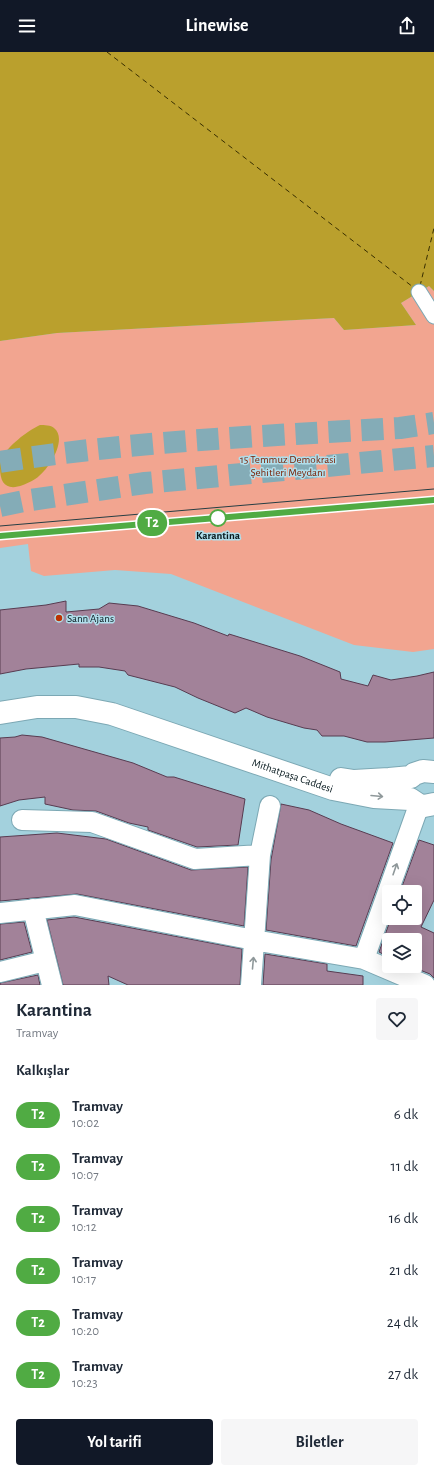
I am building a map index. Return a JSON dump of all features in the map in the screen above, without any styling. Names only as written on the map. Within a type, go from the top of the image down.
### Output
[{"type":"main road","name":"Mithatpaşa Caddesi","points":[[0,713],[37,707],[76,707],[112,714],[333,789],[374,797],[421,802]]},
{"type":"main road","name":"Mithatpaşa Caddesi","points":[[179,737],[260,761],[354,781],[412,777],[414,774],[423,771],[434,773]]},
{"type":"main road","points":[[412,777],[407,788],[421,802]]},
{"type":"street","points":[[419,292],[434,316]]},
{"type":"street","points":[[364,959],[421,802]]},
{"type":"street","points":[[251,985],[260,855],[270,806]]},
{"type":"street","points":[[22,820],[92,822],[195,859],[260,855]]},
{"type":"street","points":[[0,913],[75,905],[254,940],[364,959],[425,985]]},
{"type":"street","points":[[32,909],[52,985]]},
{"type":"street","points":[[0,972],[45,961]]},
{"type":"green space","name":"15 Temmuz Demokrasi Şehitleri Meydanı","points":[[429,286],[434,291],[434,649],[413,652],[354,645],[171,574],[115,570],[44,576],[31,571],[28,544],[0,548],[0,341],[57,333],[334,318],[344,330],[416,325],[401,303]]},
{"type":"shaded area","points":[[0,52],[434,52],[434,291],[429,286],[401,303],[416,325],[344,330],[334,318],[57,333],[0,341]]},
{"type":"shaded area","points":[[40,425],[51,426],[58,433],[59,439],[56,453],[48,467],[31,481],[17,487],[6,485],[0,474],[1,459],[18,439]]},
{"type":"building","points":[[66,601],[66,612],[99,609],[109,603],[138,606],[194,623],[228,636],[229,634],[300,656],[340,672],[341,679],[368,686],[373,675],[391,680],[434,672],[434,738],[367,742],[344,736],[322,736],[317,730],[304,728],[267,717],[246,708],[235,713],[175,687],[128,675],[125,671],[99,667],[79,667],[79,664],[26,669],[0,674],[0,610],[46,605]]},
{"type":"building","points":[[22,735],[42,737],[133,763],[167,777],[174,777],[245,799],[238,845],[197,847],[148,830],[148,827],[129,823],[96,811],[73,810],[45,804],[45,797],[19,800],[0,806],[0,738]]},
{"type":"building","points":[[281,804],[309,810],[341,824],[393,843],[356,946],[266,930],[271,860]]},
{"type":"building","points":[[57,833],[106,839],[191,870],[248,867],[244,926],[77,894],[0,901],[0,837]]},
{"type":"building","points":[[419,840],[434,845],[434,900],[422,925],[422,885],[403,885]]},
{"type":"building","points":[[74,917],[242,949],[240,985],[128,985],[108,976],[109,985],[63,985],[47,920]]},
{"type":"building","points":[[24,922],[32,952],[0,960],[0,924]]},
{"type":"building","points":[[389,925],[422,925],[421,927],[434,933],[434,978],[430,974],[422,971],[422,933],[386,933]]},
{"type":"building","points":[[382,944],[382,954],[379,952]]},
{"type":"building","points":[[265,954],[327,964],[327,971],[363,976],[363,985],[263,985]]},
{"type":"building","points":[[38,975],[40,985],[0,985],[0,983]]},
{"type":"ferry route","points":[[107,52],[413,287]]},
{"type":"ferry route","points":[[420,286],[434,228]]},
{"type":"tunnel","points":[[0,462],[149,444],[400,428],[434,423]]},
{"type":"tunnel","points":[[0,506],[145,483],[434,456]]},
{"type":"tram line","points":[[0,526],[434,489]]},
{"type":"tram line","points":[[0,536],[434,500]]},
{"type":"tram line","name":"T2","points":[[0,536],[434,500]]},
{"type":"place","name":"Karantina","points":[[218,518]]},
{"type":"place","name":"Sann Ajans","points":[[59,618]]}]
